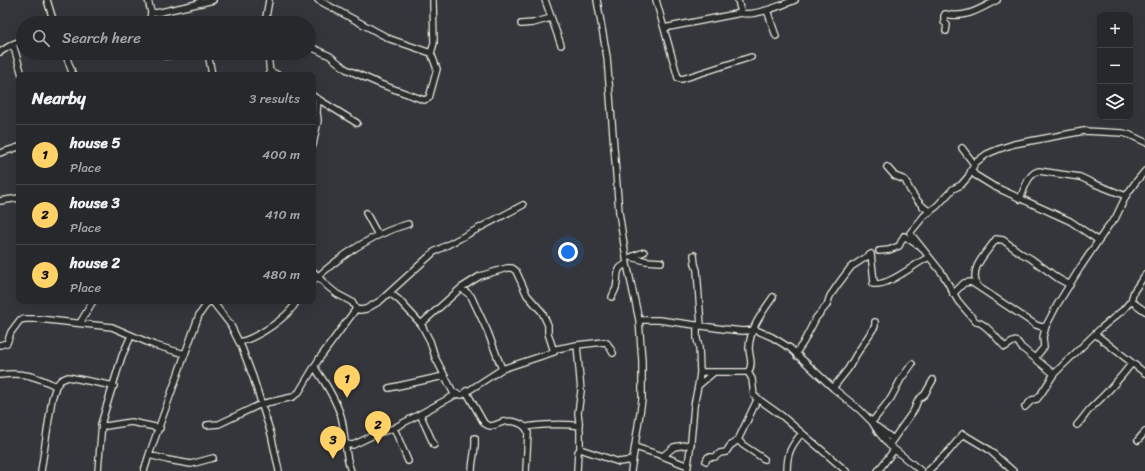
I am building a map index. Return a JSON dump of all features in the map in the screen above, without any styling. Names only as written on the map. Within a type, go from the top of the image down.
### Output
[{"type":"street","points":[[47,0],[52,16]]},
{"type":"street","points":[[148,0],[150,16]]},
{"type":"street","points":[[151,12],[156,13],[214,0]]},
{"type":"street","points":[[266,16],[269,0]]},
{"type":"street","points":[[318,0],[390,40],[431,53]]},
{"type":"street","points":[[316,49],[330,56],[346,69],[380,84],[424,100],[429,98],[437,67],[431,53],[434,44],[433,0]]},
{"type":"street","points":[[545,0],[561,45]]},
{"type":"street","points":[[597,0],[607,57],[618,200],[639,320],[643,390],[631,471]]},
{"type":"street","points":[[656,0],[676,76],[680,79],[751,57]]},
{"type":"street","points":[[738,0],[741,13]]},
{"type":"street","points":[[664,28],[741,13],[746,14],[767,10],[795,0]]},
{"type":"street","points":[[946,31],[947,25],[944,22],[945,14],[954,16],[972,13],[997,0]]},
{"type":"street","points":[[767,10],[776,36]]},
{"type":"street","points":[[521,24],[533,23],[551,18]]},
{"type":"street","points":[[0,52],[16,43]]},
{"type":"street","points":[[13,44],[16,54]]},
{"type":"street","points":[[18,60],[21,72]]},
{"type":"street","points":[[67,60],[71,72]]},
{"type":"street","points":[[209,60],[211,72]]},
{"type":"street","points":[[269,60],[270,72]]},
{"type":"street","points":[[316,98],[357,123]]},
{"type":"street","points":[[316,98],[318,121],[316,131]]},
{"type":"street","points":[[927,257],[910,233],[924,216],[973,173],[974,164],[987,154],[1014,144],[1084,132],[1123,133],[1145,142]]},
{"type":"street","points":[[0,152],[16,148]]},
{"type":"street","points":[[962,148],[974,164]]},
{"type":"street","points":[[888,167],[896,176],[905,180],[911,193],[921,206],[930,212]]},
{"type":"street","points":[[1020,199],[1028,180],[1035,172],[1039,171],[1080,177],[1126,196]]},
{"type":"street","points":[[1034,358],[1044,347],[1043,337],[1046,326],[1057,305],[1109,225],[1116,218],[1126,196],[1145,171]]},
{"type":"street","points":[[973,173],[993,186],[1070,221],[1099,241]]},
{"type":"street","points":[[0,201],[16,198]]},
{"type":"street","points":[[356,309],[363,310],[371,307],[390,293],[434,252],[523,205]]},
{"type":"street","points":[[366,213],[378,235]]},
{"type":"street","points":[[356,309],[352,302],[337,294],[318,276],[343,255],[378,235],[408,224]]},
{"type":"street","points":[[879,251],[890,250],[899,246],[904,236],[914,243],[942,273],[953,294],[976,322],[984,325],[1005,347],[1011,342],[1015,341],[1019,343],[1021,348],[1054,374]]},
{"type":"street","points":[[977,285],[974,276],[978,262],[996,240],[999,239],[1003,240],[1070,285]]},
{"type":"street","points":[[612,297],[616,288],[619,270],[628,260],[644,252]]},
{"type":"street","points":[[797,353],[816,318],[827,305],[830,296],[856,263],[871,254],[873,284],[877,284],[889,281],[927,257]]},
{"type":"street","points":[[635,447],[663,456],[688,469],[692,444],[694,405],[699,385],[700,372],[699,346],[697,339],[699,326],[698,270],[694,264],[694,255]]},
{"type":"street","points":[[628,260],[661,262]]},
{"type":"street","points":[[421,324],[461,288],[480,276],[507,268],[512,268],[516,271],[528,295],[545,317],[554,352]]},
{"type":"street","points":[[1025,407],[1041,394],[1054,374],[1100,329],[1123,310],[1131,301],[1134,291],[1145,275]]},
{"type":"street","points":[[953,294],[968,282],[971,282],[1036,325],[1042,327],[1046,326]]},
{"type":"street","points":[[461,288],[471,296],[487,330],[502,369]]},
{"type":"street","points":[[390,293],[399,300],[421,324],[430,341],[435,357],[444,376],[453,392],[457,394],[462,395],[502,369],[554,352],[556,349],[604,342],[607,343],[613,353]]},
{"type":"street","points":[[748,372],[751,365],[749,349],[752,330],[773,297]]},
{"type":"street","points":[[1131,301],[1145,311]]},
{"type":"street","points":[[80,323],[91,304]]},
{"type":"street","points":[[144,471],[199,315],[207,304]]},
{"type":"street","points":[[214,304],[230,324],[240,342],[271,434],[279,471]]},
{"type":"street","points":[[240,342],[250,340],[266,331],[290,311],[295,304]]},
{"type":"street","points":[[206,425],[220,424],[261,404],[293,397],[299,392],[319,359],[356,309]]},
{"type":"street","points":[[0,345],[7,343],[11,332],[20,320],[39,319],[112,327],[131,336],[185,354]]},
{"type":"street","points":[[639,320],[659,320],[699,326],[756,330],[772,337],[797,353],[833,388],[893,439]]},
{"type":"street","points":[[833,388],[848,369],[856,354],[875,326],[875,322]]},
{"type":"street","points":[[1095,334],[1145,373]]},
{"type":"street","points":[[131,336],[122,356],[114,386],[101,421],[102,425],[106,426],[131,422],[160,428]]},
{"type":"street","points":[[577,345],[581,391],[578,413],[580,426],[580,449],[578,452],[577,471]]},
{"type":"street","points":[[1077,425],[1109,392],[1132,363]]},
{"type":"street","points":[[873,423],[891,398],[901,379],[912,364]]},
{"type":"street","points":[[315,367],[325,382],[339,411],[346,444],[347,459],[351,471]]},
{"type":"street","points":[[700,372],[748,372]]},
{"type":"street","points":[[699,385],[713,372]]},
{"type":"street","points":[[748,372],[752,380],[753,395],[782,416],[846,471]]},
{"type":"street","points":[[0,375],[19,373],[30,375],[56,386]]},
{"type":"street","points":[[389,388],[444,376]]},
{"type":"street","points":[[41,471],[52,399],[56,386],[61,380],[68,377],[114,386]]},
{"type":"street","points":[[889,445],[914,410],[918,400],[933,380]]},
{"type":"street","points":[[466,391],[484,423],[492,426],[505,422],[512,422],[527,427],[534,425],[580,426]]},
{"type":"street","points":[[346,444],[353,445],[376,434],[394,428],[457,394]]},
{"type":"street","points":[[706,462],[708,457],[715,457],[720,453],[726,452],[730,446],[738,440],[758,398]]},
{"type":"street","points":[[420,414],[434,445]]},
{"type":"street","points":[[98,471],[102,421]]},
{"type":"street","points":[[873,423],[889,445],[921,471]]},
{"type":"street","points":[[526,471],[527,427]]},
{"type":"street","points":[[394,428],[408,461]]},
{"type":"street","points":[[1138,440],[1145,432]]},
{"type":"street","points":[[787,471],[787,458],[794,443],[802,433]]},
{"type":"street","points":[[928,471],[949,451],[963,434],[988,449],[1013,471]]},
{"type":"street","points":[[472,471],[472,463],[476,447],[475,438]]},
{"type":"street","points":[[738,440],[743,446],[764,459]]},
{"type":"street","points":[[663,456],[674,447],[692,444]]},
{"type":"street","points":[[580,449],[619,462],[633,460]]},
{"type":"street","points":[[878,471],[894,450]]},
{"type":"street","points":[[149,455],[191,464],[213,458]]},
{"type":"place","name":"house 5","points":[[347,398]]},
{"type":"place","name":"house 3","points":[[378,444]]},
{"type":"place","name":"house 2","points":[[333,459]]}]
